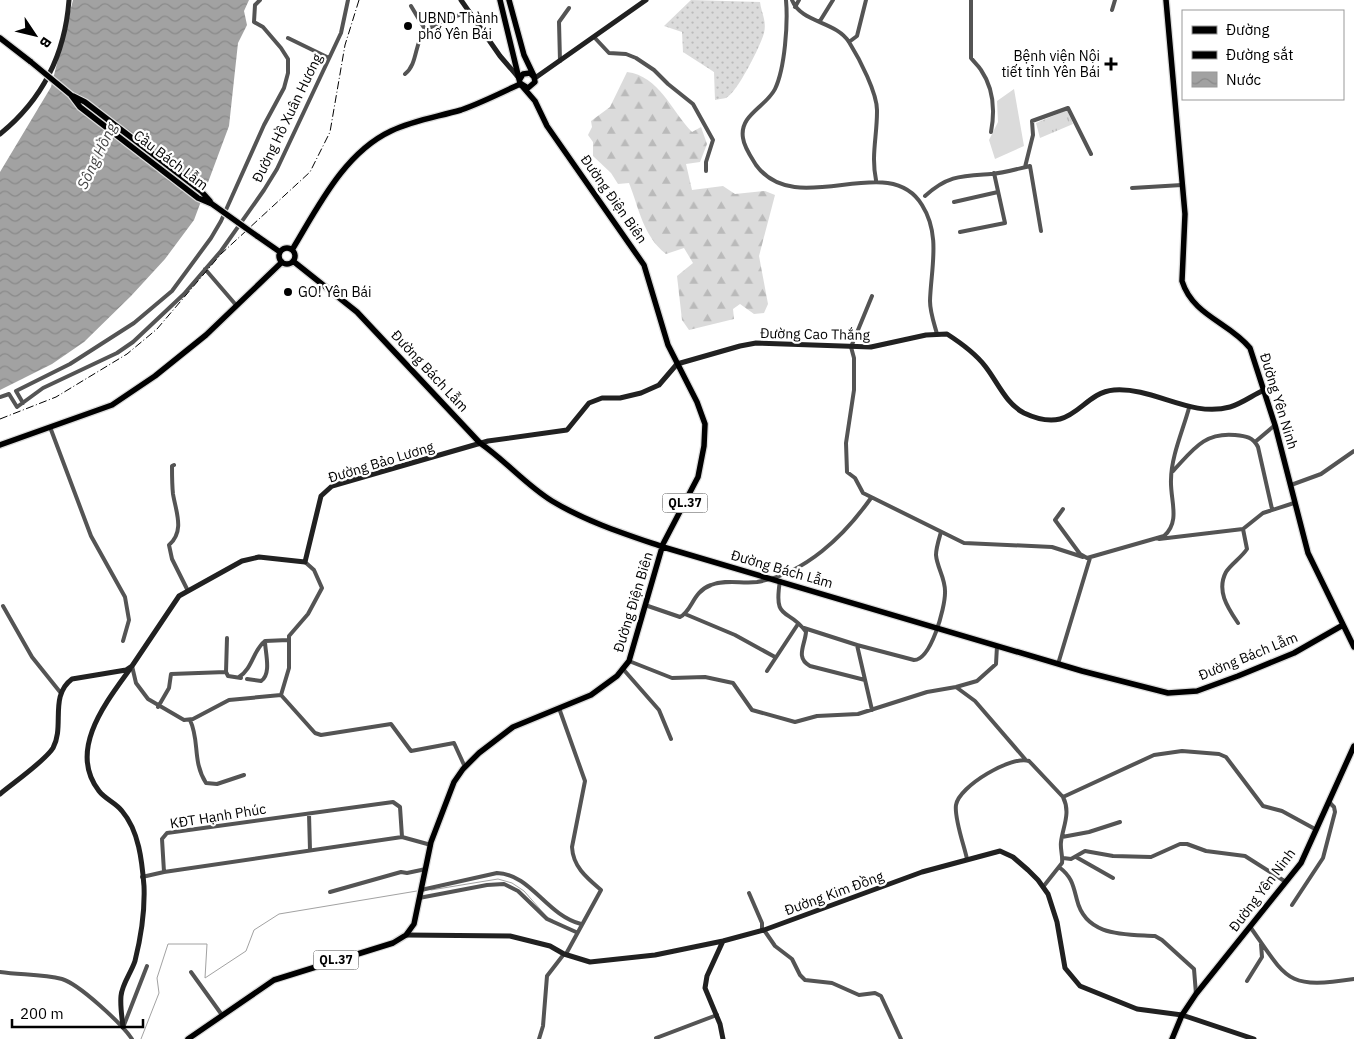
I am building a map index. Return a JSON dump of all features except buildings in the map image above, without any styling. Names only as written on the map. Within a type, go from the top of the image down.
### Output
[{"type":"main road","name":"QL.37","points":[[500,0],[521,83]]},
{"type":"main road","name":"QL.37","points":[[509,0],[524,55],[534,79]]},
{"type":"main road","name":"Đường Yên Ninh","points":[[1166,0],[1185,219],[1182,270],[1185,290],[1198,308],[1241,339],[1250,348],[1275,425],[1294,503],[1314,569],[1353,642]]},
{"type":"main road","name":"Cầu Bách Lẫm","points":[[0,38],[71,95],[88,113],[198,198],[212,204],[280,252]]},
{"type":"main road","points":[[292,250],[325,195],[350,164],[369,145],[390,131],[420,119],[461,110],[521,83],[526,73],[534,79],[530,88],[521,83]]},
{"type":"main road","name":"Đường Điện Biên","points":[[534,79],[535,100]]},
{"type":"main road","name":"Đường Điện Biên","points":[[406,935],[414,924],[431,845],[454,782],[465,767],[479,753],[513,727],[591,695],[617,676],[629,661],[662,547],[698,477],[704,446],[705,424],[702,413],[668,345],[644,265],[547,126],[535,100],[521,83]]},
{"type":"main road","points":[[286,248],[292,250],[295,256],[293,261],[288,264],[282,262],[279,257],[280,252],[286,248]]},
{"type":"main road","name":"Đường Bách Lẫm","points":[[293,261],[357,312],[480,443],[495,453],[530,486],[552,501],[597,524],[662,547],[1058,664],[1168,693],[1197,691],[1294,653],[1343,625]]},
{"type":"main road","points":[[0,445],[112,405],[156,376],[206,335],[282,262]]},
{"type":"main road","name":"Đường Yên Ninh","points":[[1172,1039],[1182,1015],[1196,994],[1251,928],[1304,858],[1315,829],[1354,746]]},
{"type":"main road","name":"QL.37","points":[[188,1039],[274,980],[393,943],[406,935]]},
{"type":"street","points":[[0,134],[34,99],[54,64],[64,42],[70,0]]},
{"type":"street","points":[[0,398],[10,394],[17,407],[23,403],[16,391],[106,342],[172,291],[221,221],[257,140],[284,88],[288,73],[288,59],[281,48],[263,27],[254,22],[255,5],[260,0]]},
{"type":"street","name":"Đường Hồ Xuân Hương","points":[[23,403],[42,388],[117,353],[133,342],[184,294],[228,241],[270,181],[343,28],[348,0]]},
{"type":"street","points":[[461,0],[521,83]]},
{"type":"street","points":[[534,79],[646,0]]},
{"type":"street","points":[[786,0],[787,27],[777,82],[771,96],[751,115],[744,125],[744,143],[759,169],[771,179],[782,184],[828,188],[876,180],[898,185],[910,192],[921,202],[927,214],[934,245],[930,302],[937,334],[947,334],[971,352],[985,366],[1013,404],[1032,416],[1060,419],[1079,410],[1103,393],[1114,390],[1151,394],[1189,408],[1227,408],[1264,390]]},
{"type":"street","points":[[792,0],[795,7],[840,33],[849,42],[876,103],[877,116],[872,159],[876,180]]},
{"type":"street","points":[[795,7],[800,0]]},
{"type":"street","points":[[820,21],[833,0]]},
{"type":"street","points":[[849,42],[857,36],[866,0]]},
{"type":"street","points":[[971,0],[971,58],[981,69],[992,94],[994,116],[991,132]]},
{"type":"street","points":[[1112,10],[1115,0]]},
{"type":"street","points":[[411,6],[426,31]]},
{"type":"street","points":[[560,61],[559,22],[569,8]]},
{"type":"street","points":[[405,74],[410,70],[414,52],[426,31],[469,11]]},
{"type":"street","points":[[594,37],[609,53],[626,54],[640,60],[693,104],[713,140],[706,162],[706,171]]},
{"type":"street","points":[[288,38],[329,58]]},
{"type":"street","points":[[1025,167],[1033,135],[1032,121],[1068,108],[1091,154]]},
{"type":"street","points":[[925,196],[938,184],[953,178],[1030,166],[1041,231]]},
{"type":"street","points":[[960,232],[1005,223],[994,173]]},
{"type":"street","points":[[1132,188],[1182,185]]},
{"type":"street","points":[[954,202],[998,192]]},
{"type":"street","points":[[205,269],[236,305]]},
{"type":"street","points":[[872,296],[851,348],[854,358],[854,390],[846,443],[846,472],[855,478],[863,493],[871,498],[964,543],[1052,547],[1090,558],[1157,540],[1243,529],[1260,514],[1294,503]]},
{"type":"street","name":"Đường Cao Thắng","points":[[677,364],[701,355],[756,343],[851,348],[877,346],[937,334]]},
{"type":"street","name":"Đường Bảo Lương","points":[[305,562],[320,496],[332,486],[480,443],[567,430],[589,403],[602,398],[640,393],[659,385],[677,364]]},
{"type":"street","points":[[1157,540],[1167,533],[1174,519],[1172,472],[1189,408]]},
{"type":"street","points":[[1255,442],[1275,425]]},
{"type":"street","points":[[50,427],[91,536],[125,597],[129,620],[123,641]]},
{"type":"street","points":[[1172,472],[1203,441],[1214,436],[1243,436],[1255,442],[1272,509]]},
{"type":"street","points":[[1291,485],[1321,474],[1354,451]]},
{"type":"street","points":[[174,465],[172,466],[172,483],[179,521],[175,540],[169,545],[172,559],[188,591]]},
{"type":"street","points":[[646,606],[677,617],[685,614],[696,595],[711,585],[726,582],[756,582],[788,572],[837,541],[871,498]]},
{"type":"street","points":[[1063,509],[1055,520],[1083,557]]},
{"type":"street","points":[[1238,623],[1224,602],[1224,578],[1227,571],[1247,550],[1243,529]]},
{"type":"street","points":[[780,582],[777,600],[779,609],[804,628],[857,645],[919,660],[928,649],[946,596],[944,580],[936,556],[941,532]]},
{"type":"street","points":[[123,1027],[121,996],[134,962],[142,929],[142,876],[140,848],[136,836],[123,811],[100,792],[92,779],[87,757],[90,737],[104,705],[179,596],[242,561],[259,557],[305,562],[314,570],[322,588],[308,614],[288,636],[290,668],[281,695]]},
{"type":"street","points":[[1058,664],[1090,558]]},
{"type":"street","points":[[3,606],[32,657],[60,692]]},
{"type":"street","points":[[685,614],[735,635],[775,657]]},
{"type":"street","points":[[767,671],[798,624]]},
{"type":"street","points":[[804,628],[806,634],[801,657],[807,665],[865,680]]},
{"type":"street","points":[[227,638],[226,672],[228,676],[239,678],[251,665],[259,646],[265,641],[288,640]]},
{"type":"street","points":[[247,679],[261,681],[265,677],[267,672],[265,641]]},
{"type":"street","points":[[857,645],[872,710]]},
{"type":"street","points":[[629,661],[672,678],[705,677],[733,683],[752,710],[796,722],[818,716],[858,714],[927,692],[977,681],[996,664],[997,646]]},
{"type":"street","points":[[0,794],[54,746],[60,692],[65,684],[72,679],[126,670],[132,666]]},
{"type":"street","points":[[132,666],[140,689],[158,706],[181,719],[190,720],[229,700],[281,695]]},
{"type":"street","points":[[623,669],[655,704],[663,716],[671,739]]},
{"type":"street","points":[[158,706],[169,688],[171,674],[226,672]]},
{"type":"street","points":[[956,687],[975,701],[1025,760],[1034,765],[1063,797],[1066,820],[1062,837],[1062,858],[1060,867],[1043,887]]},
{"type":"street","points":[[281,695],[315,733],[321,735],[391,724],[411,751],[454,743],[465,767]]},
{"type":"street","points":[[539,1039],[547,976],[565,954],[601,890],[583,875],[572,856],[572,847],[585,781],[559,708]]},
{"type":"street","points":[[190,720],[196,738],[197,764],[206,783],[217,784],[244,775]]},
{"type":"street","points":[[1063,797],[1161,753],[1182,751],[1219,754],[1230,761],[1263,806],[1282,811],[1315,829]]},
{"type":"street","points":[[967,858],[956,804],[966,790],[976,781],[1016,760],[1025,760]]},
{"type":"street","name":"KĐT Hạnh Phúc","points":[[164,872],[162,839],[167,833],[393,802],[400,807],[402,837]]},
{"type":"street","points":[[1292,905],[1325,854],[1335,812],[1334,807],[1329,802]]},
{"type":"street","points":[[309,814],[310,850]]},
{"type":"street","points":[[1062,837],[1089,832],[1120,822]]},
{"type":"street","points":[[142,876],[402,837],[431,845]]},
{"type":"street","points":[[1062,858],[1070,860],[1085,851],[1114,856],[1151,857],[1185,844],[1206,850],[1245,856],[1286,882]]},
{"type":"street","name":"Đường Kim Đồng","points":[[406,935],[510,936],[550,946],[565,954],[596,962],[655,955],[723,941],[763,930],[922,872],[996,851],[1007,853],[1043,887],[1052,903],[1065,968],[1076,982],[1106,998],[1137,1009],[1182,1015],[1254,1039]]},
{"type":"street","points":[[1076,857],[1113,878]]},
{"type":"street","points":[[1060,867],[1071,879],[1080,907],[1093,926],[1104,931],[1155,936],[1162,940],[1195,970],[1196,994]]},
{"type":"street","points":[[330,892],[401,872],[407,873],[426,868]]},
{"type":"street","points":[[421,890],[497,873],[508,874],[517,878],[554,910],[581,924]]},
{"type":"street","points":[[419,898],[486,884],[504,884],[518,891],[547,920],[576,932]]},
{"type":"street","points":[[749,893],[760,916],[763,930],[775,946],[792,959],[800,975],[805,980],[832,983],[859,995],[875,993],[881,996],[901,1039]]},
{"type":"street","points":[[1251,928],[1280,969],[1290,978],[1314,985],[1354,979]]},
{"type":"street","points":[[723,941],[706,984],[707,995],[717,1015],[723,1039]]},
{"type":"street","points":[[1247,981],[1262,957],[1260,942]]},
{"type":"street","points":[[123,1027],[147,966]]},
{"type":"street","points":[[0,972],[47,976],[72,983],[123,1027],[132,1039]]},
{"type":"street","points":[[192,972],[222,1014]]},
{"type":"street","points":[[656,1038],[717,1015]]},
{"type":"green space","points":[[691,0],[760,2],[765,24],[762,39],[754,58],[742,78],[726,98],[715,100],[714,72],[683,52],[682,32],[664,26]]},
{"type":"green space","points":[[627,72],[648,80],[656,87],[692,132],[701,127],[707,144],[700,162],[686,164],[692,190],[723,186],[735,194],[765,191],[775,195],[759,256],[768,304],[764,313],[754,314],[740,304],[733,309],[734,319],[689,330],[682,320],[677,276],[693,263],[684,248],[666,254],[658,247],[647,230],[629,183],[618,184],[611,173],[593,156],[593,142],[588,135],[592,127],[591,121],[610,107]]},
{"type":"green space","points":[[1014,89],[1024,146],[995,159],[989,140],[998,122],[997,101]]},
{"type":"green space","points":[[1067,110],[1073,124],[1040,138],[1036,123]]},
{"type":"water","name":"Sông Hồng","points":[[73,0],[249,0],[244,11],[247,25],[238,43],[229,126],[194,220],[165,259],[131,296],[84,342],[52,364],[0,390],[0,172],[51,87]]},
{"type":"waterway","points":[[431,890],[498,879],[512,883],[524,891],[547,917],[553,920]]},
{"type":"waterway","points":[[141,1039],[159,993],[157,978],[168,944],[207,944],[205,978],[246,951],[254,930],[279,914],[417,891]]},
{"type":"railway","points":[[0,419],[56,397],[127,354],[157,329],[221,254],[310,172],[330,132],[345,45],[359,0]]},
{"type":"place","name":"UBND Thành phố Yên Bái","points":[[408,26]]},
{"type":"place","name":"Bệnh viện Nội tiết tỉnh Yên Bái","points":[[1111,64]]},
{"type":"place","name":"GO! Yên Bái","points":[[288,292]]}]
